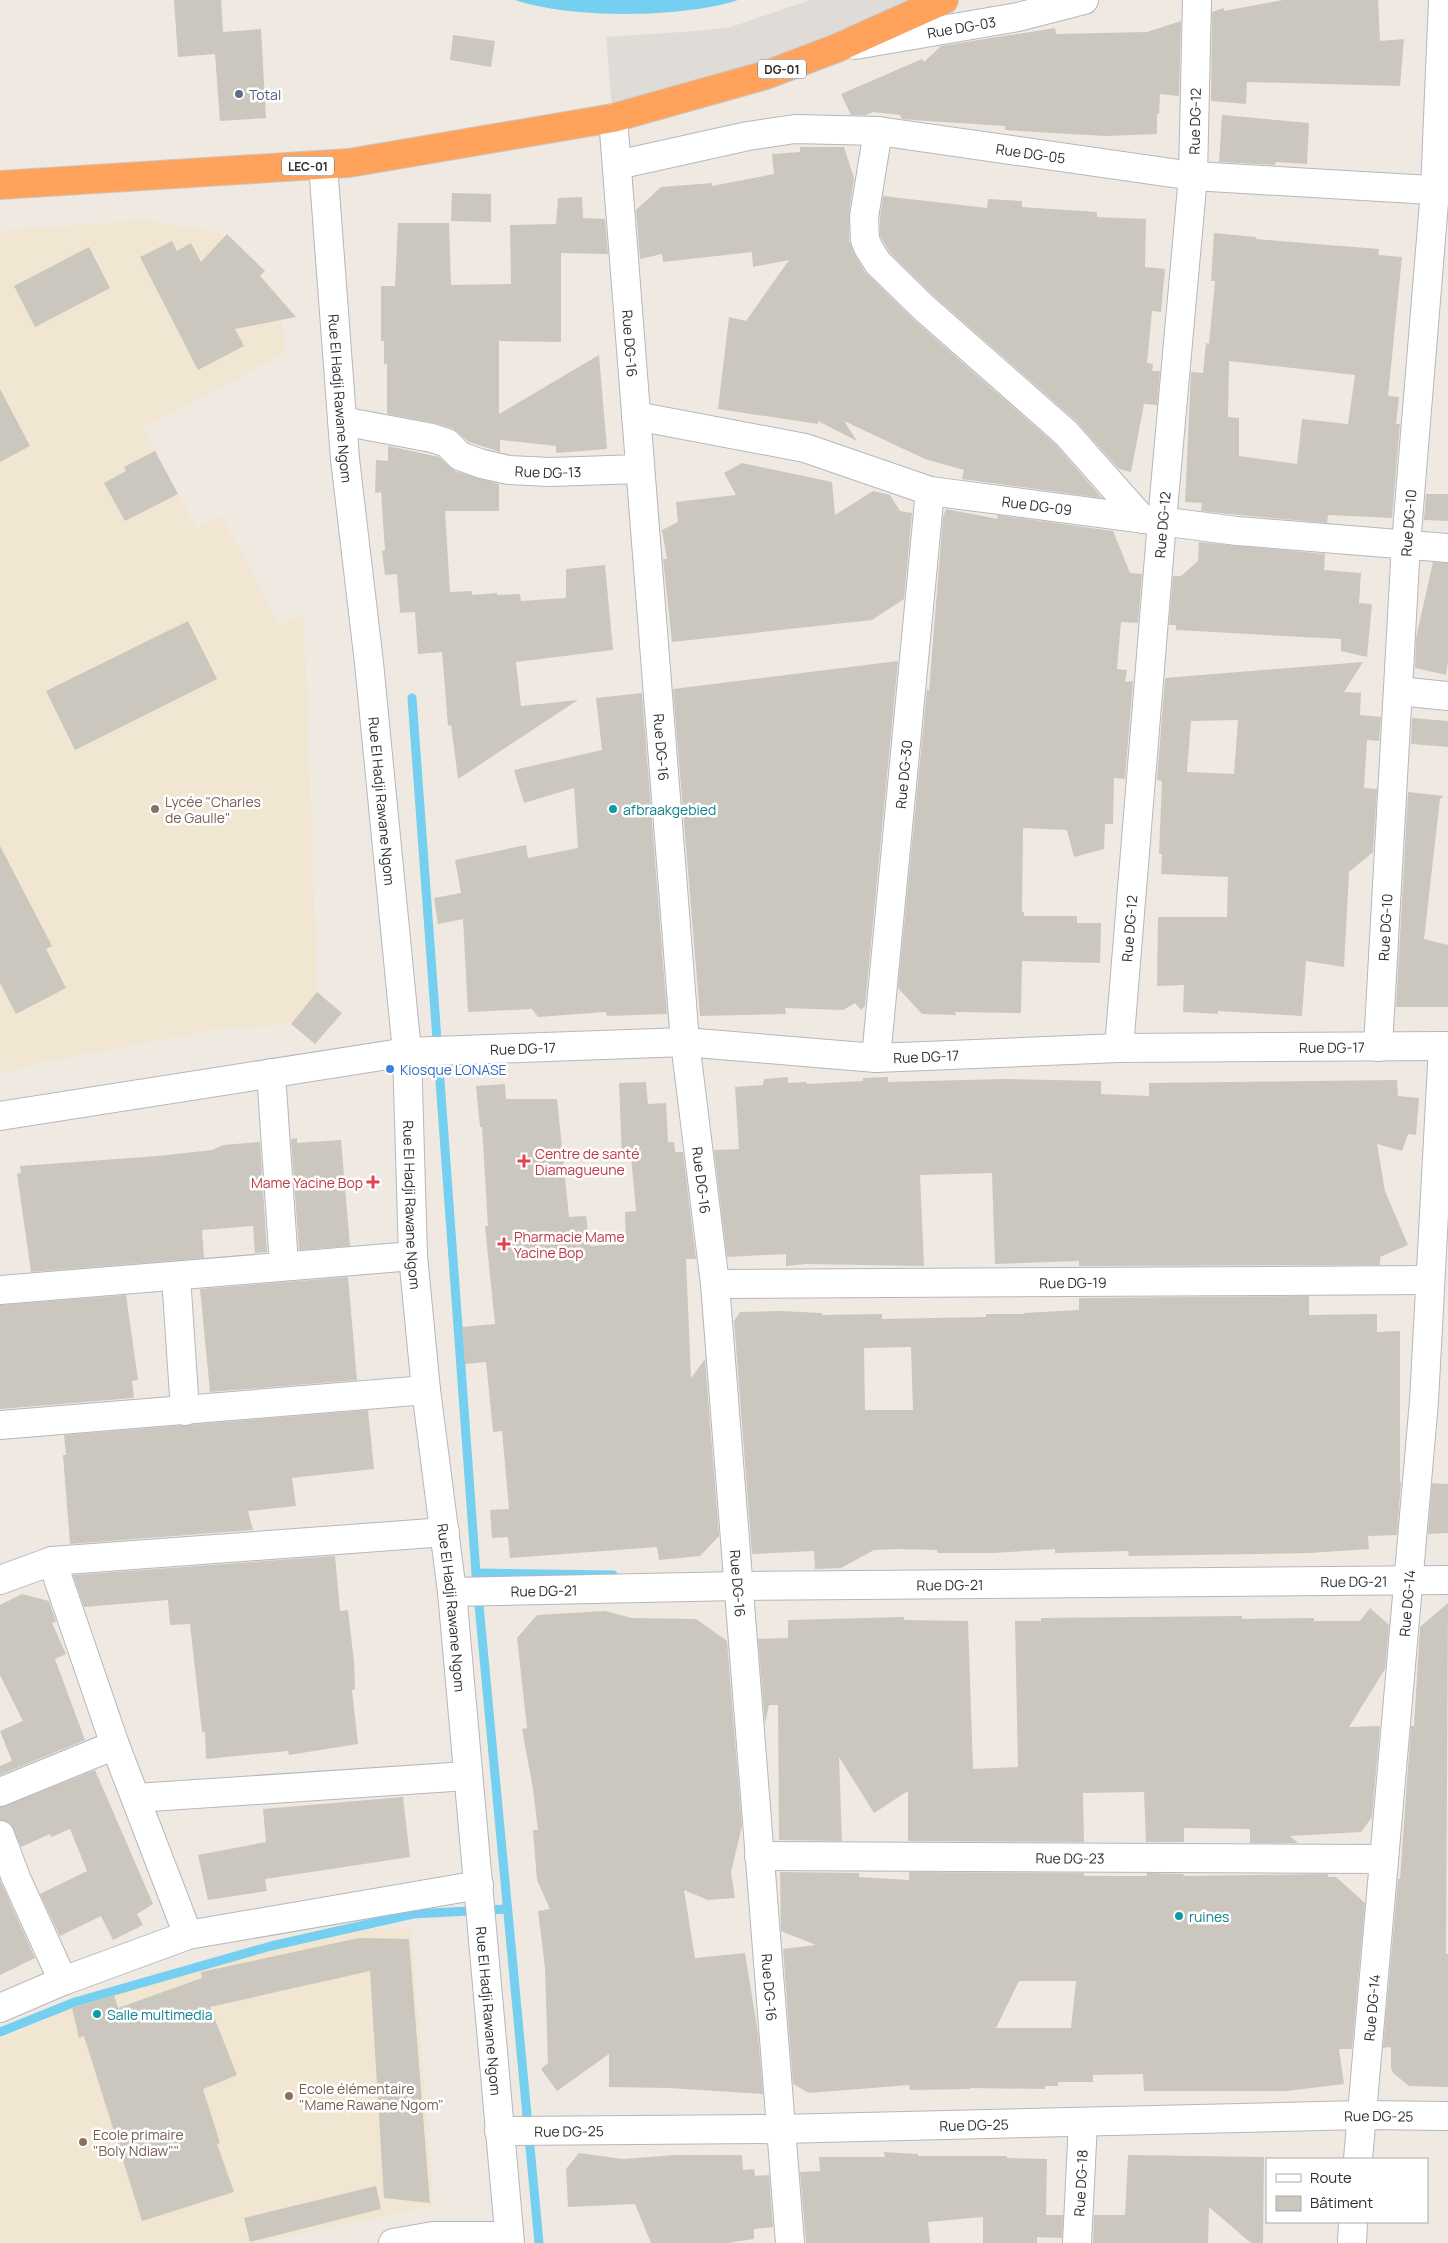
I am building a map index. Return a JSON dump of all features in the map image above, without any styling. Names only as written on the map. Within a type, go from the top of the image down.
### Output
[{"type":"highway","name":"DG-01","points":[[613,118],[766,75],[837,48],[944,0]]},
{"type":"highway","name":"LEC-01","points":[[0,185],[349,164],[613,118]]},
{"type":"street","name":"Rue DG-03","points":[[837,48],[1018,17],[1084,0]]},
{"type":"street","name":"Rue DG-12","points":[[1119,1048],[1152,520],[1193,176],[1197,0]]},
{"type":"street","name":"Rue DG-10","points":[[1378,1047],[1406,544],[1442,191],[1444,0]]},
{"type":"street","name":"Rue DG-16","points":[[613,118],[655,636],[685,1042],[715,1284],[790,2243]]},
{"type":"street","name":"Rue DG-05","points":[[617,165],[748,136],[795,129],[878,132],[1193,176],[1442,191]]},
{"type":"street","points":[[878,132],[864,218],[865,240],[878,262],[923,307],[1066,433],[1152,520]]},
{"type":"street","name":"Rue El Hadji Rawane Ngom","points":[[323,165],[342,420],[369,663],[407,1052],[413,1256],[426,1390],[452,1592],[509,2239]]},
{"type":"street","name":"Rue DG-09","points":[[636,416],[805,448],[930,491],[1237,531],[1448,548]]},
{"type":"street","name":"Rue DG-13","points":[[342,420],[432,438],[447,443],[460,456],[482,464],[509,470],[550,472],[640,469]]},
{"type":"street","name":"Rue DG-30","points":[[876,1058],[930,491]]},
{"type":"street","points":[[1398,691],[1448,696]]},
{"type":"street","name":"Rue DG-17","points":[[0,1116],[407,1052],[685,1042],[876,1058],[1119,1048],[1445,1046]]},
{"type":"street","name":"Rue DG-14","points":[[1358,2158],[1407,1579],[1424,1402],[1445,1046]]},
{"type":"street","points":[[271,1073],[284,1266]]},
{"type":"street","points":[[0,1290],[413,1256]]},
{"type":"street","points":[[176,1276],[184,1411]]},
{"type":"street","name":"Rue DG-19","points":[[715,1284],[1430,1280]]},
{"type":"street","points":[[0,1424],[184,1411],[426,1390]]},
{"type":"street","points":[[0,1580],[52,1561],[445,1532]]},
{"type":"street","points":[[52,1561],[115,1745],[188,1935]]},
{"type":"street","name":"Rue DG-21","points":[[452,1592],[739,1586],[1448,1580]]},
{"type":"street","points":[[0,1792],[115,1745]]},
{"type":"street","points":[[136,1798],[467,1776]]},
{"type":"street","points":[[0,1836],[8,1881],[63,1981]]},
{"type":"street","name":"Rue DG-23","points":[[759,1856],[1383,1859]]},
{"type":"street","points":[[0,2008],[63,1981],[188,1935],[479,1885]]},
{"type":"street","name":"Rue DG-25","points":[[499,2131],[780,2129],[1361,2116],[1448,2116]]},
{"type":"street","name":"Rue DG-18","points":[[1077,2243],[1083,2122]]},
{"type":"street","points":[[1352,2243],[1353,2223]]},
{"type":"street","points":[[393,2243],[433,2236],[509,2239]]},
{"type":"shaded area","points":[[810,0],[944,0],[613,118],[606,37],[731,27]]},
{"type":"shaded area","name":"Lycée \"Charles de Gaulle\"","points":[[146,220],[218,232],[279,295],[285,353],[143,428],[197,529],[222,516],[279,625],[304,615],[317,992],[291,1024],[219,1029],[33,1064],[0,1074],[0,231]]},
{"type":"shaded area","name":"Ecole élémentaire \"Mame Rawane Ngom\"","points":[[411,1927],[434,2206],[255,2243],[0,2243],[0,2040],[120,1986],[367,1930]]},
{"type":"water","points":[[515,0],[738,0],[688,10],[626,14],[565,11]]},
{"type":"building","points":[[174,0],[221,0],[223,32],[261,29],[266,118],[220,121],[215,54],[178,57]]},
{"type":"building","points":[[1283,0],[1378,0],[1380,41],[1404,39],[1400,86],[1247,82],[1246,104],[1211,101],[1212,12],[1224,8],[1224,11]]},
{"type":"building","points":[[1181,21],[1179,96],[1160,94],[1159,114],[1157,113],[1157,134],[1106,136],[1053,133],[1005,130],[1005,126],[902,119],[900,115],[873,112],[866,115],[851,115],[841,94],[922,59],[924,62],[941,46],[1055,28],[1056,34],[1147,32]]},
{"type":"building","points":[[453,35],[495,41],[491,67],[450,60]]},
{"type":"building","points":[[1222,115],[1309,123],[1307,164],[1276,162],[1275,165],[1219,162]]},
{"type":"building","points":[[800,147],[844,147],[854,178],[849,214],[849,241],[865,272],[913,319],[1055,444],[1102,498],[962,479],[964,470],[925,459],[844,421],[857,441],[818,421],[818,424],[718,409],[729,317],[746,321],[789,260],[753,267],[752,252],[663,262],[662,254],[640,259],[636,210],[661,187],[712,183],[712,186],[774,174],[772,154],[800,152]]},
{"type":"building","points":[[452,193],[491,194],[491,222],[451,221]]},
{"type":"building","points":[[883,196],[987,208],[988,199],[1022,201],[1022,207],[1097,212],[1097,217],[1146,219],[1145,267],[1165,269],[1161,312],[1152,311],[1147,363],[1153,364],[1152,371],[1160,371],[1157,405],[1144,404],[1131,472],[1119,469],[1076,421],[934,296],[890,253],[880,236]]},
{"type":"building","points":[[582,197],[583,218],[605,219],[608,254],[561,253],[561,342],[499,341],[499,414],[599,355],[607,449],[556,453],[556,446],[500,440],[500,452],[469,442],[452,428],[387,414],[387,364],[384,364],[384,341],[381,341],[381,286],[395,286],[398,223],[449,223],[451,285],[511,284],[510,225],[556,224],[558,198]]},
{"type":"building","points":[[1214,233],[1256,237],[1256,239],[1379,249],[1378,255],[1402,257],[1388,396],[1399,397],[1396,424],[1400,424],[1392,518],[1328,515],[1327,523],[1201,511],[1202,503],[1185,502],[1191,372],[1203,373],[1206,343],[1209,344],[1215,281],[1211,281]],"holes":[[[1229,361],[1355,375],[1348,424],[1302,419],[1297,464],[1239,456],[1239,418],[1228,417]]]},
{"type":"building","points":[[227,234],[265,271],[260,276],[296,317],[235,329],[244,346],[198,370],[140,257],[172,241],[177,251],[191,243],[201,262]]},
{"type":"building","points":[[89,247],[110,288],[35,327],[14,286]]},
{"type":"building","points":[[0,389],[30,446],[0,462]]},
{"type":"building","points":[[388,446],[439,457],[455,471],[499,484],[499,511],[445,511],[450,592],[472,591],[472,595],[520,594],[521,601],[566,598],[566,569],[605,565],[613,650],[516,662],[521,706],[578,700],[458,779],[451,725],[448,726],[442,652],[418,654],[415,612],[400,613],[397,574],[385,575],[382,551],[385,550],[381,492],[375,493],[376,460],[388,461]]},
{"type":"building","points":[[155,451],[178,494],[125,521],[104,483],[126,471],[124,467]]},
{"type":"building","points":[[742,463],[832,482],[835,515],[873,491],[890,495],[900,511],[912,513],[904,599],[872,620],[672,642],[663,559],[667,559],[662,530],[678,522],[676,502],[736,495],[724,473]]},
{"type":"building","points":[[1426,494],[1448,494],[1448,521],[1424,520]]},
{"type":"building","points":[[946,509],[998,519],[997,515],[1113,531],[1130,573],[1142,574],[1138,623],[1121,622],[1117,669],[1127,670],[1125,682],[1133,681],[1125,779],[1114,778],[1113,824],[1105,824],[1104,849],[1074,857],[1067,830],[1023,828],[1022,912],[1024,912],[1024,916],[1077,916],[1077,923],[1101,923],[1100,963],[1022,961],[1021,1013],[955,1012],[956,1015],[922,1014],[898,988],[927,689],[929,691],[943,517]]},
{"type":"building","points":[[1199,542],[1325,554],[1324,570],[1361,573],[1359,603],[1372,604],[1367,657],[1341,651],[1341,639],[1176,630],[1176,625],[1169,625],[1173,576],[1181,576],[1198,561]]},
{"type":"building","points":[[1433,562],[1448,563],[1448,661],[1446,675],[1415,668],[1416,638]]},
{"type":"building","points":[[188,621],[217,679],[75,750],[46,691]]},
{"type":"building","points":[[898,661],[865,1006],[861,1010],[855,1003],[843,1010],[785,1008],[786,1014],[700,1016],[673,689]]},
{"type":"building","points":[[1363,662],[1344,692],[1361,693],[1360,715],[1381,717],[1379,741],[1367,740],[1364,788],[1377,789],[1373,852],[1349,872],[1344,967],[1306,961],[1302,1016],[1218,1011],[1218,1014],[1183,1012],[1184,985],[1157,986],[1158,917],[1227,917],[1228,877],[1161,874],[1162,854],[1159,854],[1162,781],[1157,780],[1165,678]],"holes":[[[1238,720],[1234,774],[1187,772],[1191,721]]]},
{"type":"building","points":[[642,693],[667,1014],[607,1016],[606,1012],[538,1017],[532,1009],[468,1012],[463,919],[438,924],[434,898],[461,893],[455,860],[526,845],[528,858],[578,848],[574,788],[524,803],[514,770],[602,750],[596,698]]},
{"type":"building","points":[[1412,718],[1448,721],[1448,747],[1411,744]]},
{"type":"building","points":[[1408,792],[1444,796],[1440,799],[1424,939],[1448,945],[1448,1007],[1396,1007]]},
{"type":"building","points":[[0,846],[52,946],[46,949],[66,988],[16,1014],[0,983]]},
{"type":"building","points":[[317,992],[342,1013],[315,1044],[291,1024]]},
{"type":"building","points":[[788,1077],[788,1083],[806,1082],[807,1084],[863,1081],[863,1078],[888,1077],[888,1082],[1003,1079],[1101,1081],[1101,1094],[1149,1096],[1149,1083],[1397,1080],[1398,1096],[1419,1098],[1416,1135],[1408,1134],[1402,1151],[1377,1144],[1385,1191],[1408,1245],[1380,1257],[1380,1265],[1079,1266],[1079,1261],[995,1264],[992,1173],[920,1175],[924,1266],[806,1264],[786,1266],[786,1254],[727,1257],[714,1150],[739,1149],[735,1087],[763,1085],[764,1079]]},
{"type":"building","points":[[646,1082],[648,1104],[666,1103],[668,1142],[674,1142],[675,1152],[683,1152],[696,1259],[686,1259],[691,1378],[705,1359],[719,1536],[700,1556],[659,1560],[657,1547],[510,1558],[508,1537],[492,1538],[490,1510],[509,1509],[502,1431],[493,1432],[486,1362],[465,1364],[462,1327],[495,1324],[485,1226],[488,1226],[482,1127],[480,1127],[476,1086],[505,1084],[506,1099],[557,1099],[569,1217],[586,1216],[590,1246],[626,1243],[625,1212],[636,1211],[631,1157],[622,1158],[619,1083]]},
{"type":"building","points":[[297,1138],[297,1143],[341,1140],[350,1246],[299,1250],[291,1139]]},
{"type":"building","points":[[260,1142],[267,1252],[255,1253],[253,1226],[202,1230],[204,1258],[31,1272],[17,1174],[21,1173],[20,1166],[158,1156],[212,1150],[223,1145]]},
{"type":"building","points":[[348,1277],[357,1380],[210,1392],[200,1289]]},
{"type":"building","points":[[126,1295],[138,1380],[132,1381],[134,1398],[0,1409],[0,1305]]},
{"type":"building","points":[[1309,1296],[1309,1315],[1377,1314],[1377,1332],[1400,1331],[1401,1482],[1397,1535],[1368,1536],[1369,1549],[1310,1553],[1129,1556],[1128,1551],[1055,1553],[1055,1549],[993,1553],[938,1553],[937,1550],[874,1550],[841,1568],[815,1569],[814,1551],[752,1554],[734,1321],[740,1312],[780,1311],[822,1313],[822,1315],[882,1314],[882,1319],[986,1317],[986,1314],[1024,1314],[1079,1310],[1079,1298]],"holes":[[[911,1347],[913,1410],[865,1410],[864,1348]]]},
{"type":"building","points":[[368,1410],[374,1469],[292,1478],[296,1506],[248,1511],[253,1530],[70,1544],[63,1455],[66,1455],[64,1435]]},
{"type":"building","points":[[1432,1483],[1448,1484],[1448,1533],[1428,1534]]},
{"type":"building","points":[[335,1556],[340,1611],[348,1610],[354,1662],[355,1689],[352,1690],[358,1744],[289,1755],[288,1751],[206,1759],[205,1732],[202,1732],[190,1624],[170,1625],[168,1600],[84,1607],[73,1575]]},
{"type":"building","points":[[22,1594],[49,1601],[56,1622],[52,1623],[66,1654],[55,1659],[85,1740],[0,1775],[0,1766],[12,1761],[0,1731],[23,1721],[0,1675],[0,1605]]},
{"type":"building","points":[[1448,1603],[1446,1954],[1448,1954],[1448,2087],[1409,2086],[1393,2073],[1391,2068],[1391,2047],[1383,2048],[1398,1879],[1400,1879],[1411,1726],[1414,1726],[1420,1627]]},
{"type":"building","points":[[1370,1608],[1389,1625],[1385,1669],[1349,1727],[1380,1726],[1372,1817],[1361,1832],[1290,1836],[1298,1843],[1250,1843],[1250,1829],[1184,1828],[1184,1842],[1146,1842],[1144,1792],[1083,1793],[1084,1842],[908,1841],[908,1791],[874,1813],[839,1757],[842,1841],[779,1840],[778,1705],[769,1705],[765,1724],[758,1639],[788,1638],[788,1620],[904,1617],[904,1620],[968,1621],[973,1769],[1018,1767],[1015,1621],[1041,1621],[1041,1618],[1242,1616],[1242,1619],[1314,1618],[1314,1621],[1360,1621]]},
{"type":"building","points":[[605,1611],[632,1618],[696,1619],[727,1641],[742,1826],[731,1872],[735,1898],[708,1900],[684,1890],[695,1958],[745,1953],[758,2033],[763,2094],[669,2088],[609,2087],[609,2054],[557,2091],[541,2069],[548,2063],[545,1968],[538,1911],[550,1909],[537,1880],[533,1830],[538,1830],[522,1729],[527,1728],[517,1638],[537,1615]]},
{"type":"building","points":[[95,1770],[153,1904],[137,1914],[143,1925],[113,1940],[101,1916],[60,1936],[40,1894],[87,1871],[70,1829],[51,1837],[50,1834],[21,1847],[10,1823],[0,1820],[0,1807]]},
{"type":"building","points":[[403,1797],[410,1857],[265,1879],[267,1891],[208,1900],[198,1855],[266,1842],[263,1809]]},
{"type":"building","points":[[780,1872],[859,1873],[859,1877],[909,1880],[909,1872],[1084,1873],[1084,1876],[1147,1876],[1147,1873],[1184,1874],[1183,1876],[1329,1874],[1327,1877],[1336,1877],[1365,1903],[1352,2049],[1339,2049],[1344,2084],[1287,2091],[1144,2091],[1143,2074],[1093,2075],[1093,2082],[1058,2082],[1058,2086],[1045,2086],[1045,2089],[970,2088],[910,2090],[909,2085],[809,2093],[793,2084],[783,1949],[816,1945],[781,1931]],"holes":[[[1019,1981],[1076,1981],[1071,2028],[996,2028]]]},
{"type":"building","points":[[0,1880],[35,1958],[0,1975]]},
{"type":"building","points":[[359,1938],[409,1939],[430,2203],[384,2198],[370,1971],[210,2007],[237,2075],[203,2089],[220,2143],[217,2144],[234,2192],[142,2221],[84,2036],[79,2038],[72,2008],[114,1995],[118,2008],[202,1978],[201,1972]]},
{"type":"building","points":[[884,2152],[918,2154],[918,2156],[1007,2156],[1007,2158],[1047,2159],[1046,2215],[1063,2215],[1062,2238],[1037,2237],[1037,2243],[983,2243],[983,2217],[928,2222],[930,2243],[806,2243],[800,2172],[820,2171],[819,2157],[885,2157]]},
{"type":"building","points":[[579,2153],[623,2159],[675,2155],[742,2155],[743,2170],[754,2169],[755,2176],[769,2175],[773,2227],[754,2229],[754,2239],[728,2243],[651,2243],[635,2204],[568,2207],[566,2169]]},
{"type":"building","points":[[1128,2155],[1264,2157],[1263,2243],[1251,2243],[1209,2207],[1208,2243],[1093,2243],[1094,2215],[1125,2215]]},
{"type":"building","points":[[376,2186],[381,2209],[250,2242],[244,2218]]},
{"type":"waterway","points":[[412,698],[476,1573],[539,2243]]},
{"type":"waterway","points":[[476,1573],[613,1575]]},
{"type":"waterway","points":[[0,2032],[75,2002],[271,1946],[413,1914],[507,1909]]},
{"type":"place","name":"Total","points":[[239,94]]},
{"type":"place","name":"Lycée \"Charles de Gaulle\"","points":[[155,809]]},
{"type":"place","name":"afbraakgebied","points":[[613,809]]},
{"type":"place","name":"Kiosque LONASE","points":[[390,1069]]},
{"type":"place","name":"Centre de santé Diamagueune","points":[[524,1161]]},
{"type":"place","name":"Mame Yacine Bop","points":[[373,1182]]},
{"type":"place","name":"Pharmacie Mame Yacine Bop","points":[[504,1244]]},
{"type":"place","name":"ruines","points":[[1179,1916]]},
{"type":"place","name":"Salle multimedia","points":[[97,2014]]},
{"type":"place","name":"Ecole élémentaire \"Mame Rawane Ngom\"","points":[[289,2096]]},
{"type":"place","name":"Ecole primaire \"Boly Ndiaw\"\"","points":[[83,2142]]}]
